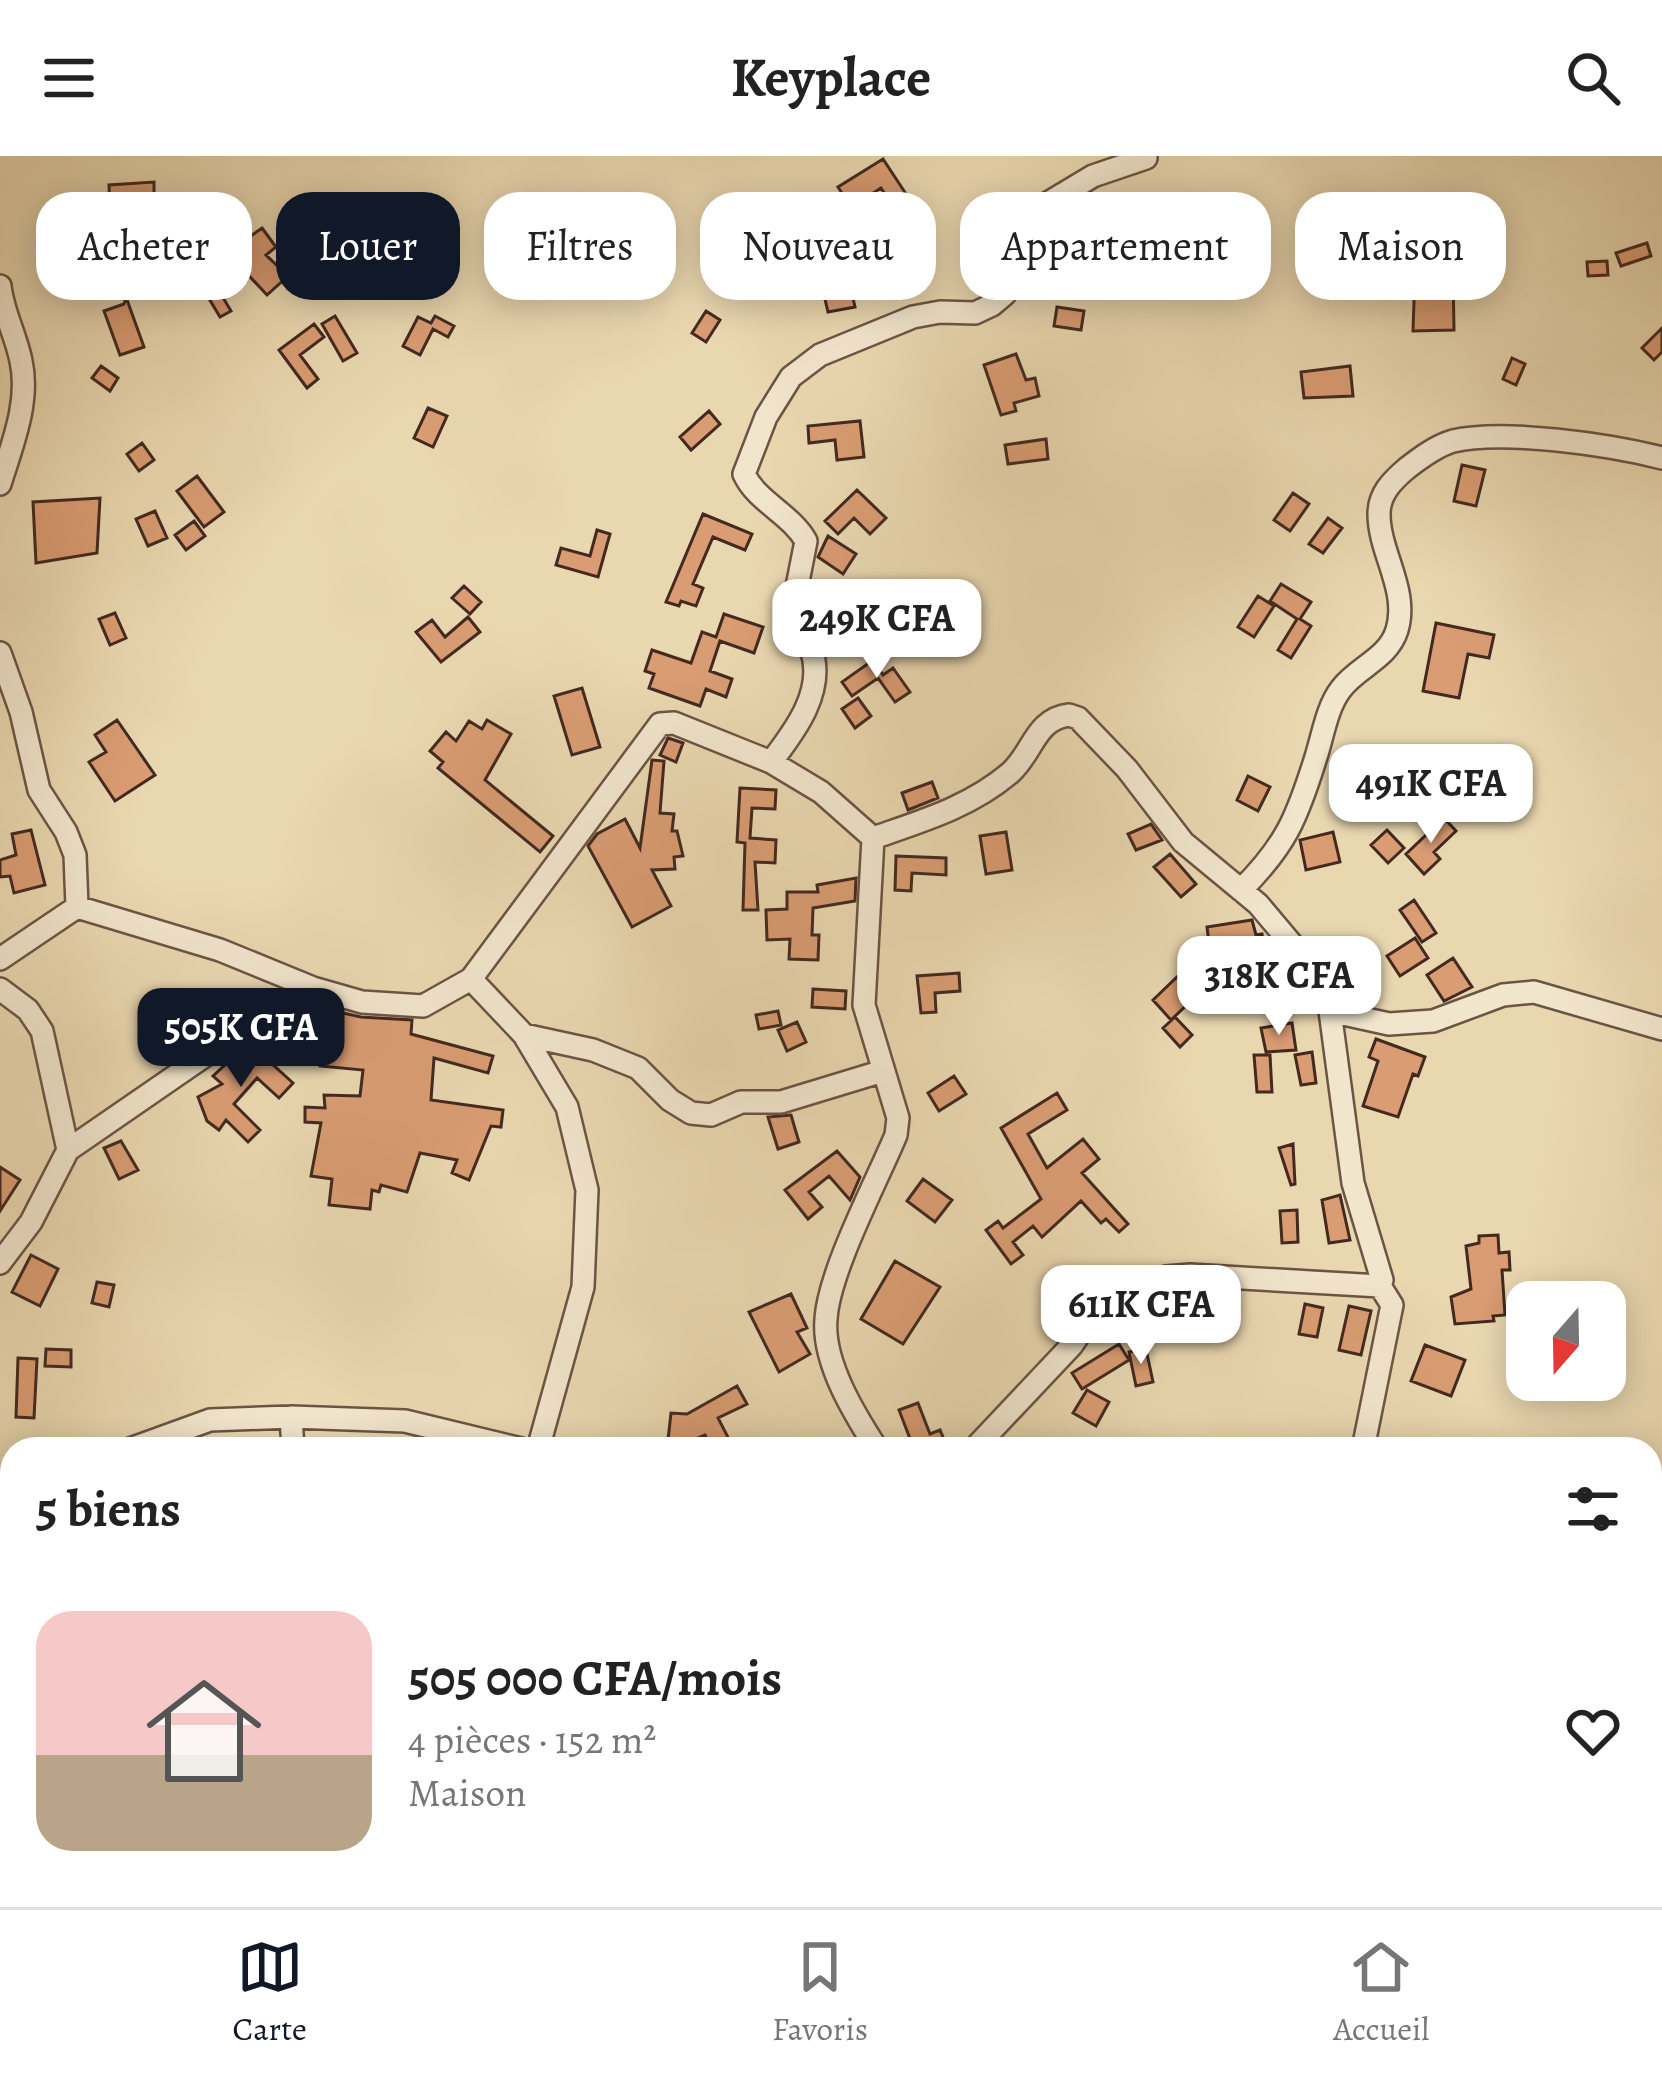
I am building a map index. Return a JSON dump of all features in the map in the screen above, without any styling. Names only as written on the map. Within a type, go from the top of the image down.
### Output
[{"type":"street","points":[[772,762],[795,731],[812,694],[814,655],[791,617],[806,541],[798,527],[751,488],[744,474],[766,417],[791,377],[820,356],[913,317],[975,313],[992,305],[1004,294],[1048,202],[1093,176],[1146,158]]},
{"type":"street","points":[[0,286],[22,361],[23,392],[0,484]]},
{"type":"street","points":[[1241,890],[1277,854],[1297,812],[1337,694],[1385,652],[1396,632],[1400,610],[1379,518],[1389,485],[1430,452],[1451,442],[1481,438],[1621,448],[1662,458]]},
{"type":"street","points":[[0,652],[38,790],[75,854],[76,907]]},
{"type":"street","points":[[873,838],[965,805],[1015,770],[1045,724],[1069,715],[1078,718],[1126,769],[1183,842],[1258,904],[1306,962],[1330,1011],[1352,1183],[1381,1286],[1392,1305],[1365,1437]]},
{"type":"street","points":[[76,907],[220,950],[362,1002],[423,1006],[471,979],[660,724],[674,723],[772,762],[820,792],[873,838]]},
{"type":"street","points":[[871,1437],[833,1363],[825,1322],[834,1283],[896,1135],[898,1118],[864,1006],[873,838]]},
{"type":"street","points":[[0,959],[76,907]]},
{"type":"street","points":[[471,979],[524,1035],[567,1107],[587,1190],[583,1287],[541,1437]]},
{"type":"street","points":[[0,1263],[31,1222],[68,1150],[290,997],[314,988]]},
{"type":"street","points":[[0,989],[28,1010],[42,1031],[68,1150]]},
{"type":"street","points":[[1330,1011],[1389,1024],[1432,1021],[1503,995],[1534,992],[1662,1029]]},
{"type":"street","points":[[524,1035],[638,1068],[691,1113],[711,1115],[741,1102],[782,1102],[883,1071]]},
{"type":"street","points":[[985,1437],[1072,1345],[1099,1307],[1125,1291],[1166,1277],[1190,1275],[1381,1286]]},
{"type":"street","points":[[163,1437],[210,1420],[291,1417],[406,1421],[469,1437]]},
{"type":"street","points":[[291,1417],[292,1437]]},
{"type":"building","points":[[883,159],[905,192],[881,188],[841,192],[838,187]]},
{"type":"building","points":[[154,182],[154,192],[109,192],[109,185]]},
{"type":"building","points":[[262,228],[276,247],[266,255],[276,265],[276,287],[267,295],[252,279],[252,235]]},
{"type":"building","points":[[1647,243],[1651,256],[1621,266],[1616,253]]},
{"type":"building","points":[[1607,261],[1608,275],[1588,276],[1587,262]]},
{"type":"building","points":[[127,300],[144,347],[120,355],[104,311]]},
{"type":"building","points":[[210,300],[224,300],[231,311],[220,317]]},
{"type":"building","points":[[825,300],[853,300],[855,307],[828,312]]},
{"type":"building","points":[[1414,300],[1454,300],[1454,330],[1413,331]]},
{"type":"building","points":[[1057,307],[1084,311],[1081,330],[1054,326]]},
{"type":"building","points":[[706,311],[720,320],[706,342],[692,333]]},
{"type":"building","points":[[335,316],[357,353],[343,361],[322,324]]},
{"type":"building","points":[[435,316],[454,326],[448,337],[433,329],[420,355],[403,346],[418,317],[431,323]]},
{"type":"building","points":[[314,324],[324,337],[300,355],[318,379],[307,388],[279,350]]},
{"type":"building","points":[[1662,328],[1662,352],[1654,360],[1642,348]]},
{"type":"building","points":[[1016,354],[1026,380],[1035,378],[1039,396],[1014,403],[1016,411],[1001,415],[984,365]]},
{"type":"building","points":[[1512,358],[1525,364],[1516,385],[1503,379]]},
{"type":"building","points":[[101,366],[118,378],[110,391],[92,378]]},
{"type":"building","points":[[1350,366],[1353,396],[1304,398],[1301,372]]},
{"type":"building","points":[[428,408],[447,416],[433,447],[414,438]]},
{"type":"building","points":[[709,411],[720,424],[691,450],[680,437]]},
{"type":"building","points":[[860,421],[864,457],[837,460],[835,440],[809,443],[808,426]]},
{"type":"building","points":[[1046,439],[1048,459],[1008,464],[1005,445]]},
{"type":"building","points":[[142,443],[154,460],[139,471],[127,454]]},
{"type":"building","points":[[1462,465],[1485,470],[1476,506],[1454,501]]},
{"type":"building","points":[[197,476],[224,512],[204,527],[177,491]]},
{"type":"building","points":[[857,490],[886,518],[870,534],[854,518],[838,534],[825,521]]},
{"type":"building","points":[[1293,493],[1309,504],[1290,531],[1274,520]]},
{"type":"building","points":[[100,498],[97,553],[36,563],[33,502]]},
{"type":"building","points":[[155,511],[167,538],[148,546],[136,519]]},
{"type":"building","points":[[703,514],[752,534],[745,550],[713,537],[693,584],[703,588],[696,606],[666,602]]},
{"type":"building","points":[[1328,518],[1342,528],[1323,553],[1309,544]]},
{"type":"building","points":[[194,521],[205,536],[186,550],[175,535]]},
{"type":"building","points":[[597,530],[610,534],[598,577],[556,565],[561,548],[590,556]]},
{"type":"building","points":[[828,536],[856,554],[843,574],[818,557]]},
{"type":"building","points":[[1281,584],[1311,602],[1300,619],[1311,626],[1291,658],[1278,650],[1297,619],[1270,601]]},
{"type":"building","points":[[464,586],[481,602],[470,614],[452,598]]},
{"type":"building","points":[[1258,596],[1274,606],[1254,637],[1238,627]]},
{"type":"building","points":[[115,613],[126,638],[110,645],[99,619]]},
{"type":"building","points":[[724,614],[763,627],[754,653],[720,641],[710,671],[732,679],[726,697],[706,689],[700,706],[649,688],[654,674],[645,671],[652,650],[691,663],[702,632],[716,637]]},
{"type":"building","points":[[468,617],[480,632],[441,662],[416,632],[432,620],[445,637]]},
{"type":"building","points":[[1436,623],[1494,635],[1489,658],[1468,654],[1459,698],[1423,691]]},
{"type":"building","points":[[873,660],[883,675],[893,668],[910,692],[895,702],[878,678],[852,696],[842,682]]},
{"type":"building","points":[[582,688],[600,747],[572,755],[554,696]]},
{"type":"building","points":[[858,698],[871,716],[855,728],[842,709]]},
{"type":"building","points":[[117,720],[155,775],[115,801],[89,762],[106,752],[95,735]]},
{"type":"building","points":[[487,720],[511,734],[485,780],[553,836],[540,852],[438,768],[443,762],[430,751],[446,732],[456,741],[469,721],[482,729]]},
{"type":"building","points":[[668,738],[683,743],[676,762],[660,755]]},
{"type":"building","points":[[652,760],[664,761],[660,813],[674,814],[672,831],[677,831],[683,856],[674,857],[675,869],[652,870],[671,906],[632,927],[588,846],[597,834],[625,819],[640,848]]},
{"type":"building","points":[[1248,776],[1270,787],[1258,811],[1237,800]]},
{"type":"building","points":[[932,782],[938,798],[908,810],[902,793]]},
{"type":"building","points":[[740,788],[776,790],[775,809],[752,808],[750,838],[776,840],[775,863],[755,862],[758,910],[743,910],[745,843],[737,842]]},
{"type":"building","points":[[1444,818],[1456,831],[1434,852],[1440,859],[1424,874],[1406,854]]},
{"type":"building","points":[[1151,824],[1162,840],[1136,850],[1128,834]]},
{"type":"building","points":[[31,830],[45,885],[14,893],[10,876],[0,877],[0,860],[16,855],[12,834]]},
{"type":"building","points":[[1387,830],[1404,848],[1388,863],[1371,845]]},
{"type":"building","points":[[1006,832],[1012,870],[986,874],[980,836]]},
{"type":"building","points":[[1333,832],[1340,862],[1306,870],[1300,840]]},
{"type":"building","points":[[1170,854],[1196,884],[1181,897],[1154,867]]},
{"type":"building","points":[[896,856],[946,858],[946,875],[912,873],[911,891],[895,890]]},
{"type":"building","points":[[856,878],[855,901],[813,908],[818,960],[789,959],[790,939],[767,940],[766,910],[787,909],[787,892],[818,892],[817,885]]},
{"type":"building","points":[[1414,900],[1436,933],[1422,942],[1400,910]]},
{"type":"building","points":[[1252,920],[1256,935],[1262,934],[1268,978],[1241,982],[1235,940],[1209,943],[1207,927]]},
{"type":"building","points":[[1415,938],[1428,958],[1400,976],[1387,956]]},
{"type":"building","points":[[1453,958],[1472,987],[1444,1001],[1427,975]]},
{"type":"building","points":[[959,973],[960,991],[935,993],[936,1012],[921,1013],[917,976]]},
{"type":"building","points":[[1177,977],[1195,997],[1171,1020],[1153,1000]]},
{"type":"building","points":[[813,989],[846,991],[845,1009],[812,1007]]},
{"type":"building","points":[[325,1009],[412,1020],[411,1034],[493,1056],[488,1073],[434,1058],[431,1100],[503,1110],[501,1127],[491,1126],[469,1180],[452,1173],[457,1160],[420,1153],[407,1192],[381,1185],[379,1192],[372,1190],[370,1209],[329,1205],[332,1179],[311,1176],[321,1123],[305,1122],[305,1107],[325,1108],[324,1095],[360,1096],[363,1070],[320,1066]]},
{"type":"building","points":[[778,1011],[781,1025],[759,1029],[756,1015]]},
{"type":"building","points":[[1175,1017],[1192,1035],[1180,1047],[1163,1028]]},
{"type":"building","points":[[797,1022],[806,1042],[787,1051],[778,1030]]},
{"type":"building","points":[[1292,1023],[1296,1050],[1266,1052],[1261,1028]]},
{"type":"building","points":[[1376,1039],[1425,1057],[1418,1076],[1413,1074],[1398,1117],[1363,1106],[1378,1061],[1369,1057]]},
{"type":"building","points":[[249,1043],[293,1083],[279,1098],[257,1078],[234,1104],[260,1130],[248,1142],[226,1120],[219,1130],[207,1121],[198,1097],[222,1084],[213,1076]]},
{"type":"building","points":[[1312,1052],[1316,1083],[1301,1085],[1295,1055]]},
{"type":"building","points":[[1254,1055],[1270,1055],[1272,1092],[1257,1092]]},
{"type":"building","points":[[954,1076],[966,1094],[939,1111],[928,1093]]},
{"type":"building","points":[[1057,1093],[1067,1110],[1028,1134],[1047,1168],[1083,1139],[1099,1159],[1082,1173],[1128,1224],[1119,1232],[1106,1219],[1101,1223],[1081,1201],[1042,1237],[1033,1226],[1013,1242],[1023,1255],[1011,1264],[986,1230],[998,1221],[1003,1228],[1041,1199],[1001,1128]]},
{"type":"building","points":[[791,1115],[799,1142],[778,1149],[768,1117]]},
{"type":"building","points":[[121,1141],[138,1170],[119,1179],[104,1148]]},
{"type":"building","points":[[1293,1144],[1295,1184],[1291,1185],[1279,1148]]},
{"type":"building","points":[[837,1151],[860,1177],[850,1200],[829,1176],[809,1192],[822,1207],[808,1219],[785,1190]]},
{"type":"building","points":[[0,1167],[20,1180],[0,1211]]},
{"type":"building","points":[[923,1179],[952,1200],[935,1222],[907,1201]]},
{"type":"building","points":[[1340,1195],[1350,1240],[1329,1243],[1322,1200]]},
{"type":"building","points":[[1297,1210],[1298,1242],[1282,1243],[1280,1211]]},
{"type":"building","points":[[1498,1235],[1499,1253],[1509,1252],[1510,1270],[1502,1270],[1505,1315],[1493,1316],[1494,1321],[1455,1324],[1451,1297],[1471,1289],[1466,1246],[1479,1243],[1479,1236]]},
{"type":"building","points":[[31,1255],[58,1269],[40,1306],[12,1292]]},
{"type":"building","points":[[895,1261],[940,1287],[903,1344],[861,1319]]},
{"type":"building","points":[[97,1282],[114,1285],[109,1307],[92,1303]]},
{"type":"building","points":[[791,1294],[807,1328],[797,1332],[810,1354],[779,1372],[749,1312]]},
{"type":"building","points":[[1305,1304],[1323,1308],[1317,1337],[1299,1334]]},
{"type":"building","points":[[1349,1306],[1371,1311],[1361,1355],[1339,1350]]},
{"type":"building","points":[[1119,1344],[1129,1360],[1082,1389],[1072,1373]]},
{"type":"building","points":[[1425,1345],[1465,1360],[1451,1396],[1411,1381]]},
{"type":"building","points":[[46,1349],[71,1350],[71,1367],[45,1366]]},
{"type":"building","points":[[1146,1349],[1153,1382],[1136,1386],[1129,1352]]},
{"type":"building","points":[[18,1358],[37,1359],[34,1418],[16,1417]]},
{"type":"building","points":[[737,1386],[747,1404],[718,1418],[728,1437],[668,1437],[671,1413],[687,1414]]},
{"type":"building","points":[[1087,1390],[1109,1402],[1096,1426],[1073,1413]]},
{"type":"building","points":[[918,1403],[930,1434],[940,1430],[943,1437],[909,1437],[899,1410]]}]
